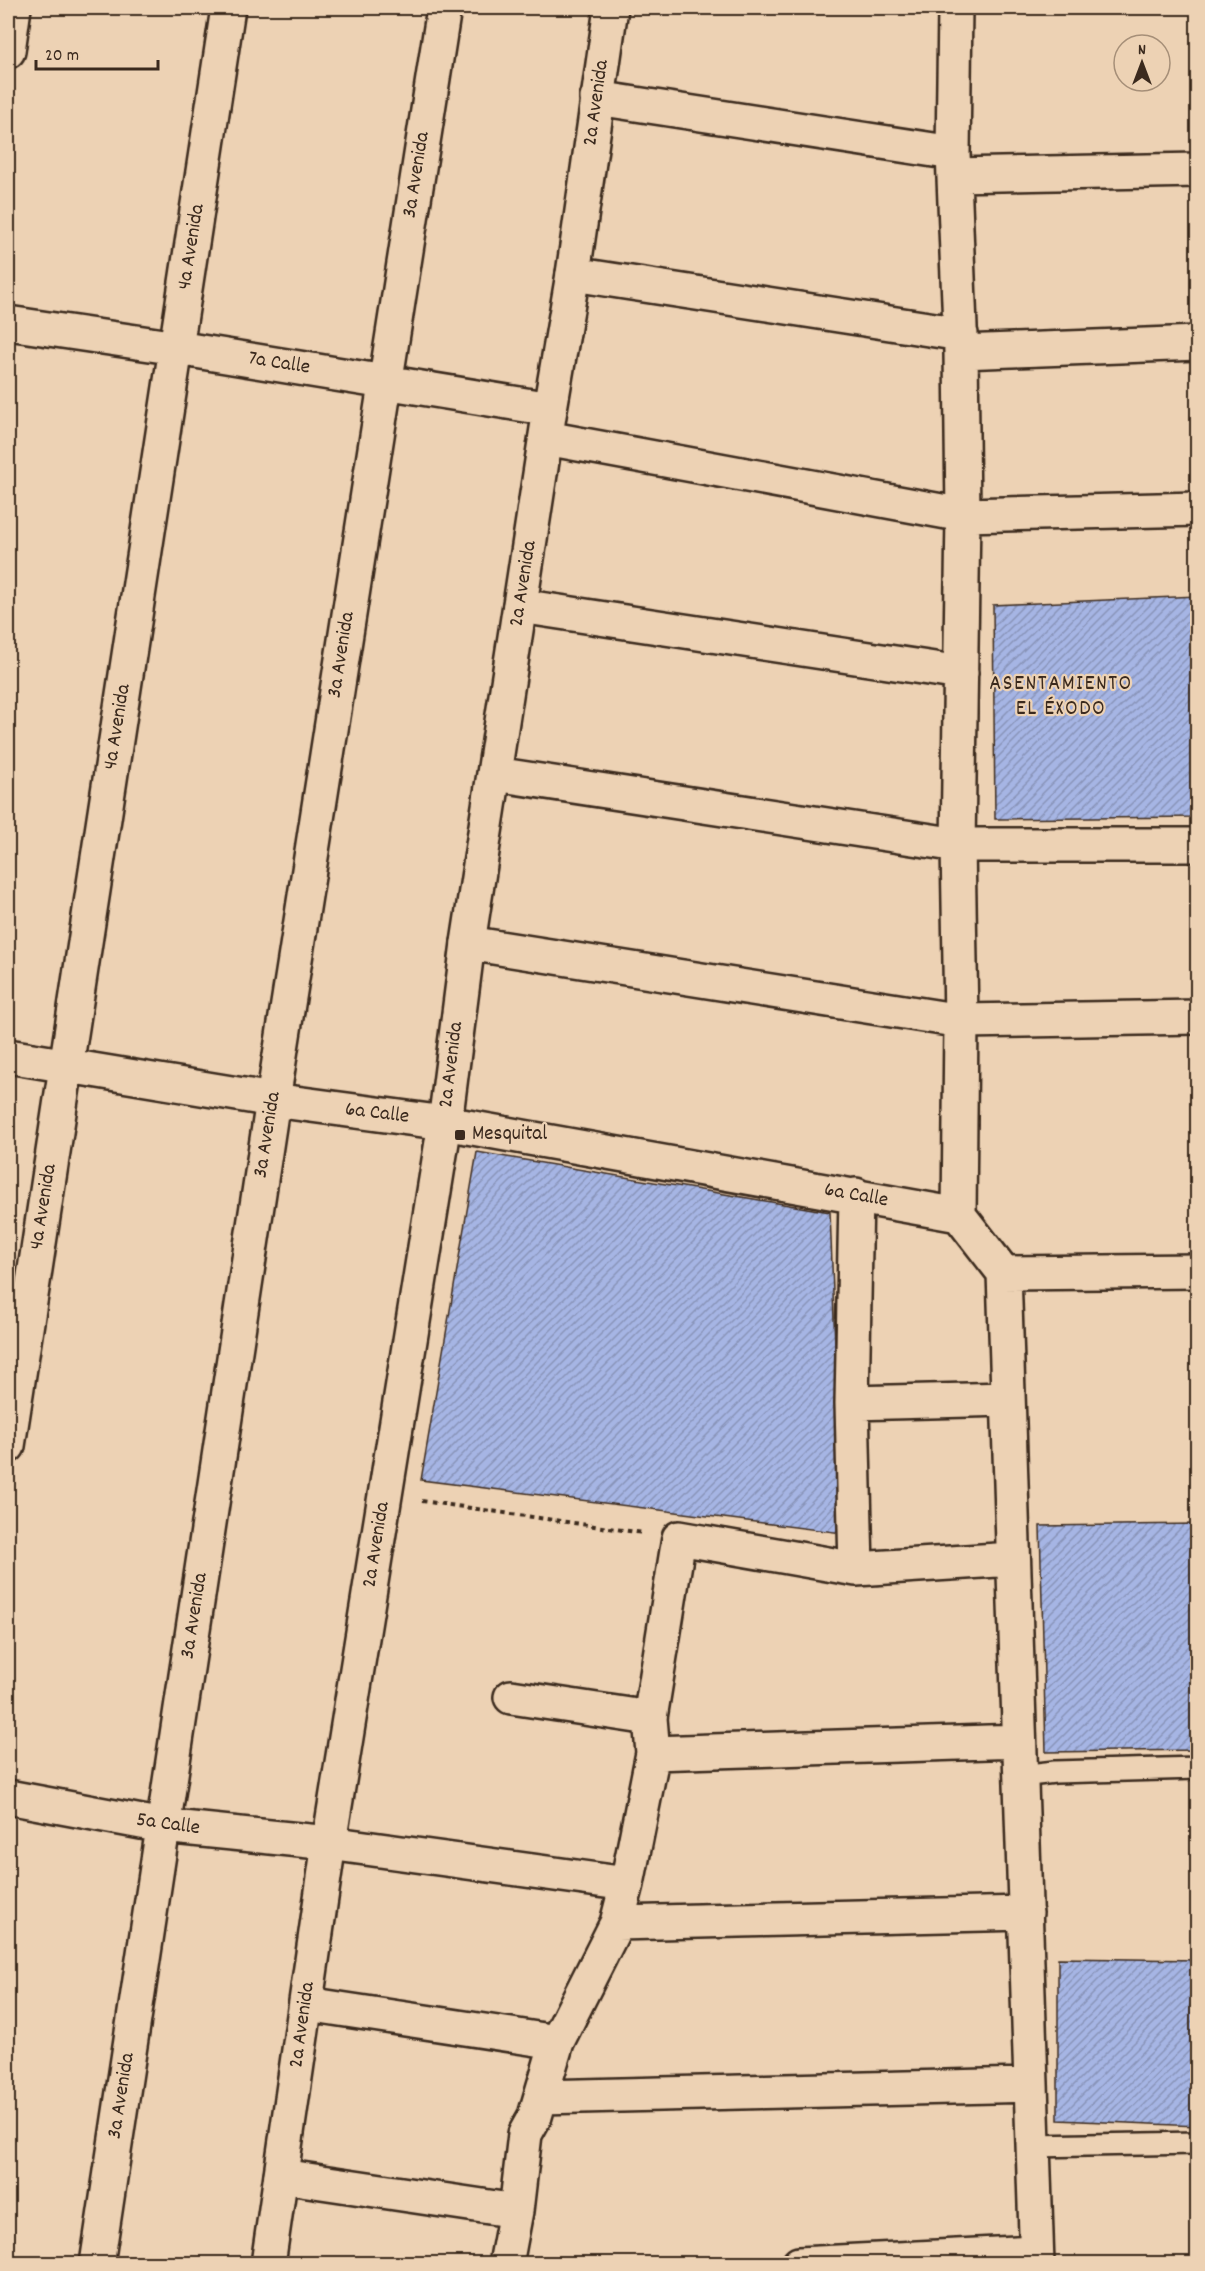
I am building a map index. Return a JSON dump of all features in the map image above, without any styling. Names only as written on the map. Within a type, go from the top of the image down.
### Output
[{"type":"street","points":[[8,51],[14,8]]},
{"type":"street","name":"4a Avenida","points":[[8,1446],[228,8]]},
{"type":"street","name":"3a Avenida","points":[[97,2264],[273,1100],[444,8]]},
{"type":"street","name":"2a Avenida","points":[[268,2264],[329,1842],[445,1122],[468,942],[573,274],[611,8]]},
{"type":"street","points":[[799,2264],[1036,2258],[1004,1273],[959,1215],[962,1021],[957,845],[963,515],[961,343],[954,164],[956,8]]},
{"type":"street","points":[[597,99],[954,164],[1197,170]]},
{"type":"street","points":[[573,274],[961,343],[1197,343]]},
{"type":"street","name":"7a Calle","points":[[8,323],[384,381],[548,424],[963,515],[1197,509]]},
{"type":"street","points":[[520,606],[961,673]]},
{"type":"street","points":[[495,774],[957,845],[1197,845]]},
{"type":"street","points":[[468,942],[962,1021],[1197,1017]]},
{"type":"street","name":"6a Calle","points":[[8,1056],[273,1100],[445,1122],[959,1215]]},
{"type":"street","points":[[856,1195],[852,1403],[856,1569]]},
{"type":"street","points":[[1004,1273],[1197,1271]]},
{"type":"street","points":[[852,1403],[1008,1399]]},
{"type":"street","points":[[506,2264],[516,2211],[525,2134],[535,2116],[557,2042],[617,1923],[627,1884],[654,1753],[650,1718],[679,1538],[856,1569],[1013,1559]]},
{"type":"street","points":[[511,1697],[650,1718]]},
{"type":"street","points":[[654,1753],[1019,1741]]},
{"type":"street","name":"5a Calle","points":[[8,1797],[163,1826],[329,1842],[627,1884]]},
{"type":"street","points":[[617,1923],[1026,1913]]},
{"type":"street","points":[[307,2004],[557,2042]]},
{"type":"street","points":[[541,2097],[1030,2085]]},
{"type":"street","points":[[281,2176],[516,2211]]},
{"type":"lane","points":[[1020,1776],[1055,1772],[1197,1768]]},
{"type":"lane","points":[[1032,2146],[1197,2143]]},
{"type":"path","points":[[386,1495],[679,1538]]},
{"type":"building","points":[[1198,596],[1198,817],[995,819],[993,605]]},
{"type":"building","points":[[477,1152],[830,1212],[842,1533],[421,1480]]},
{"type":"building","points":[[1198,1524],[1198,1750],[1046,1752],[1040,1526]]},
{"type":"building","points":[[1058,1958],[1198,1960],[1198,2126],[1058,2120]]},
{"type":"place","name":"Mesquital","points":[[460,1135]]},
{"type":"district","name":"ASENTAMIENTO EL ÉXODO","points":[[1061,696]]}]
